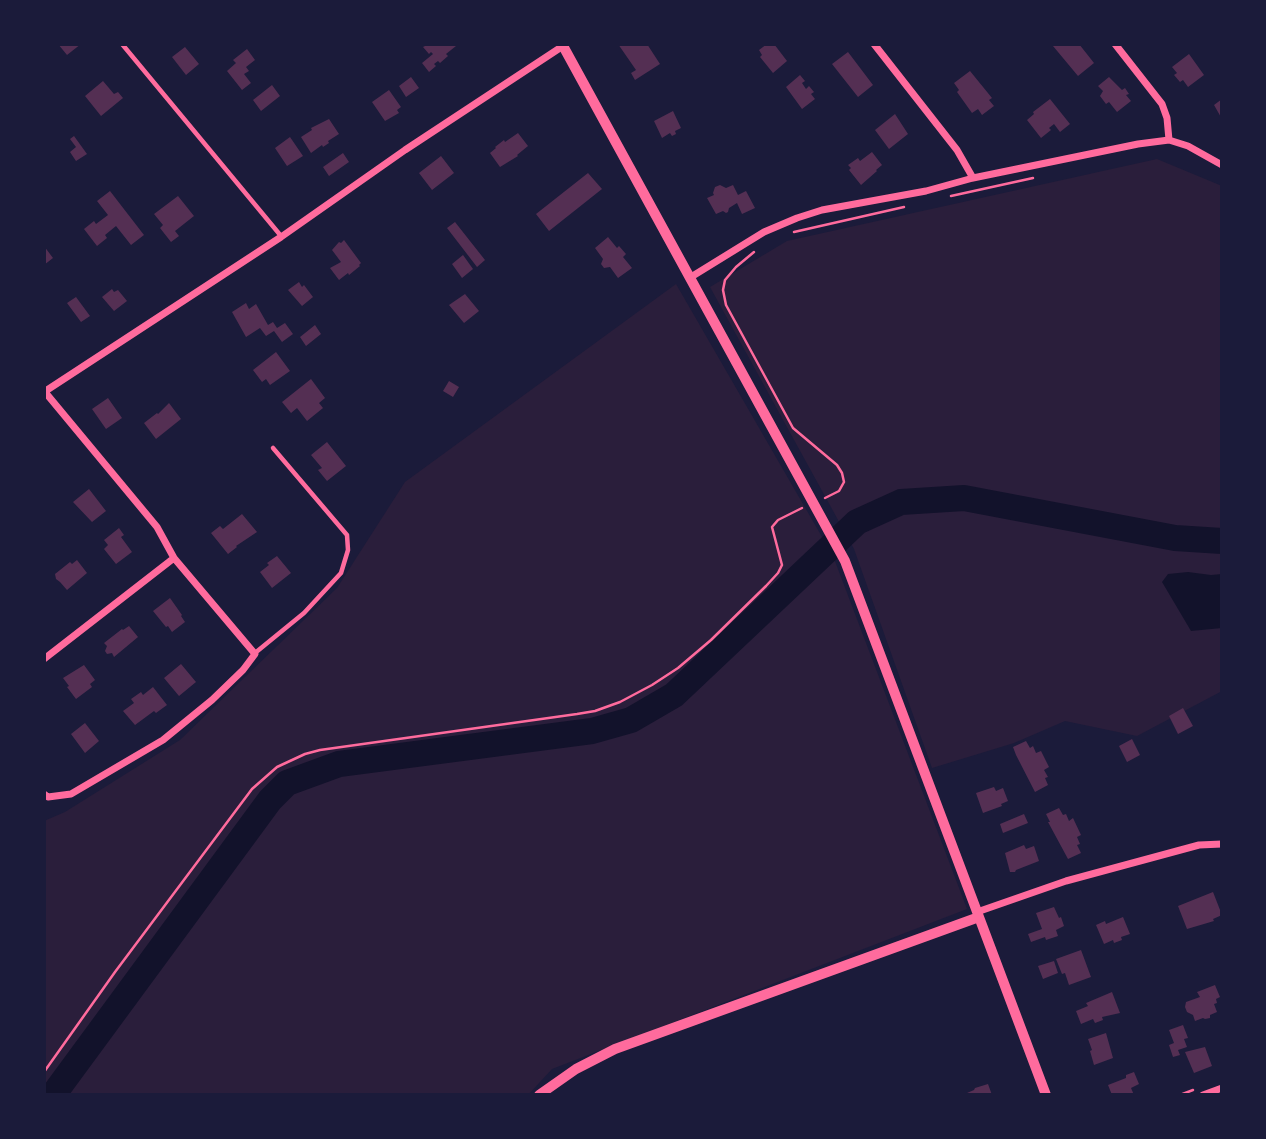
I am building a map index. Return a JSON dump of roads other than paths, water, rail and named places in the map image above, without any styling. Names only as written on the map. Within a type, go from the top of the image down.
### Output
[{"type":"street","points":[[874,44],[957,150],[973,178]]},
{"type":"street","points":[[1115,44],[1162,104],[1167,118],[1169,140]]},
{"type":"street","points":[[44,794],[48,797],[71,794],[163,740],[212,700],[243,670],[254,654],[174,558],[157,527],[44,392],[281,237],[405,150],[564,45],[845,561],[1046,1095]]},
{"type":"street","points":[[691,276],[764,232],[797,218],[822,210],[926,191],[973,178],[1169,140],[1188,146],[1222,165]]},
{"type":"street","points":[[44,659],[174,558]]},
{"type":"street","points":[[539,1095],[576,1069],[615,1049],[1066,881],[1199,845],[1222,844]]},
{"type":"street","points":[[1203,1095],[1222,1088]]},
{"type":"lane","points":[[122,44],[281,237]]},
{"type":"lane","points":[[254,654],[304,612],[341,573],[348,550],[347,535],[274,448]]},
{"type":"waterway","points":[[53,1095],[270,800],[287,783],[339,764],[592,731],[631,720],[674,695],[857,522],[901,502],[964,498],[1175,538],[1222,541]]}]
